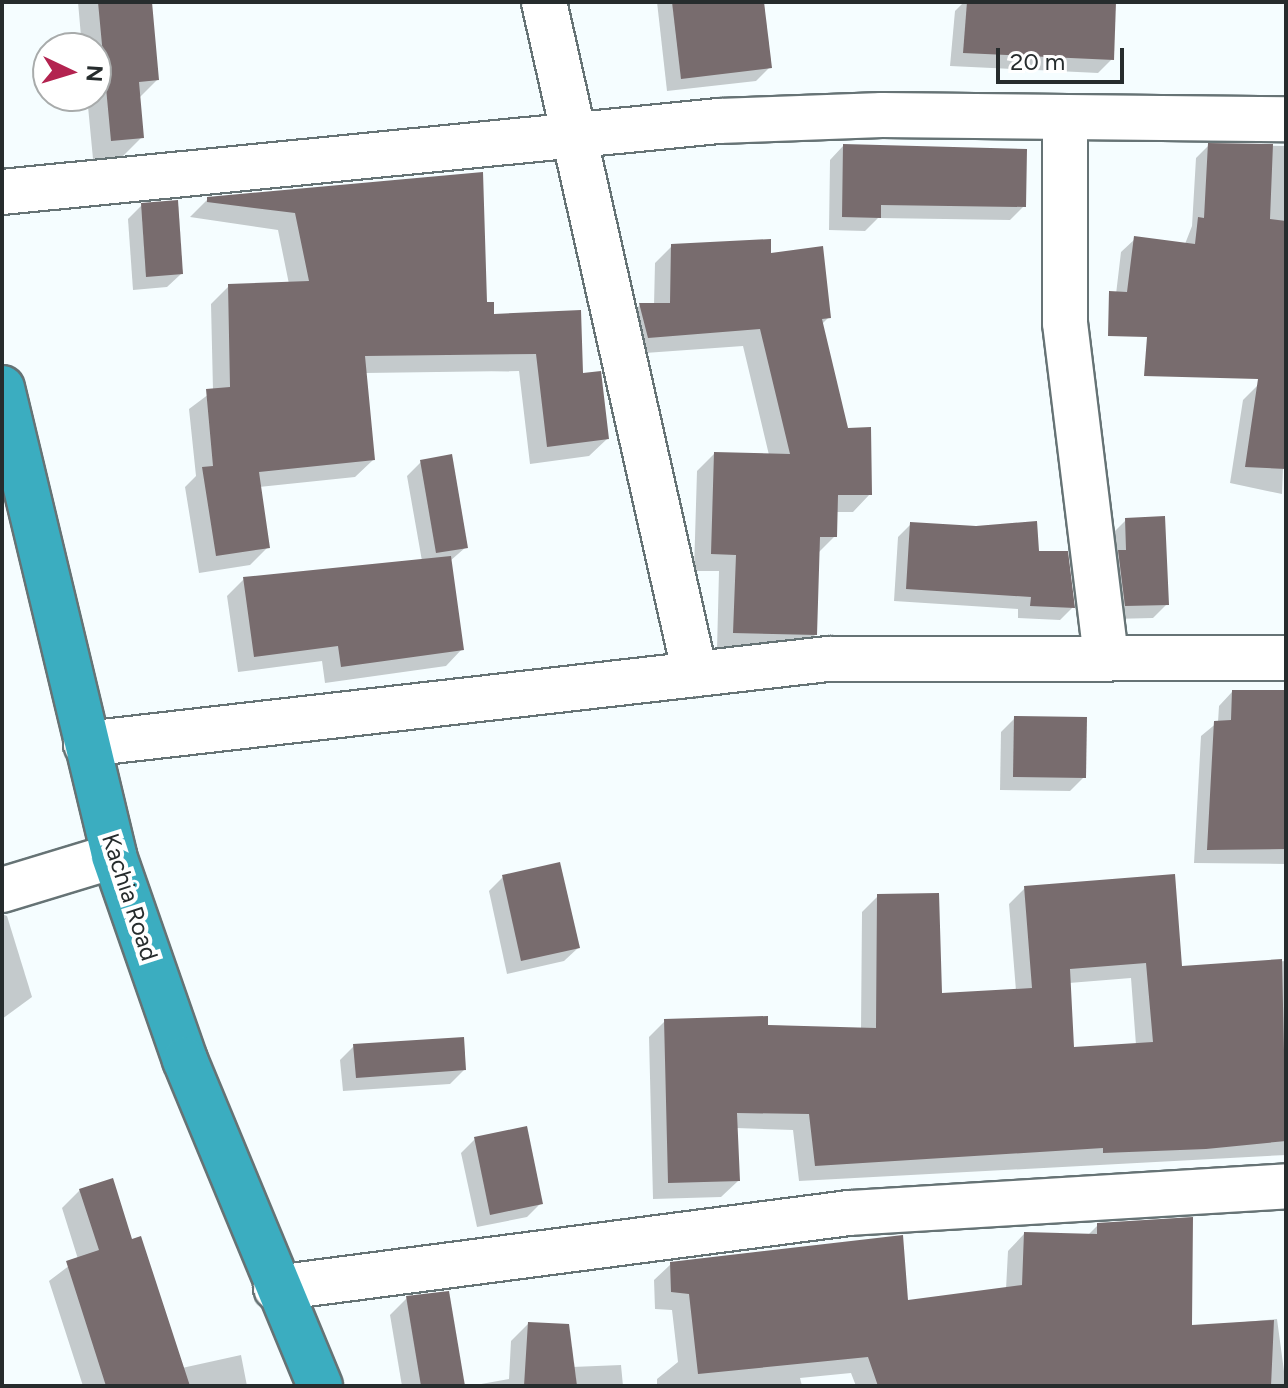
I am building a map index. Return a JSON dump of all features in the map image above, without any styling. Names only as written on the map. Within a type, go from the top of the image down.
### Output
[{"type":"highway","name":"Kachia Road","points":[[2,388],[114,856],[185,1060],[276,1288],[320,1386]]},
{"type":"street","points":[[544,2],[695,674]]},
{"type":"street","points":[[2,192],[719,121],[852,116],[1286,119]]},
{"type":"street","points":[[1065,117],[1065,323],[1106,658]]},
{"type":"street","points":[[86,744],[828,659],[1286,658]]},
{"type":"street","points":[[2,890],[114,856]]},
{"type":"street","points":[[276,1288],[849,1213],[1286,1186]]},
{"type":"building","points":[[98,2],[152,2],[159,80],[139,82],[144,138],[111,141],[108,112],[112,112],[112,32],[101,32]]},
{"type":"building","points":[[672,2],[764,2],[772,68],[681,79]]},
{"type":"building","points":[[967,2],[1116,2],[1114,60],[963,53]]},
{"type":"building","points":[[1208,143],[1273,144],[1270,219],[1286,221],[1286,469],[1245,467],[1258,379],[1144,376],[1147,337],[1108,336],[1109,291],[1127,292],[1134,236],[1195,244],[1198,217],[1204,218]]},
{"type":"building","points":[[843,144],[1027,149],[1026,207],[881,205],[881,218],[842,217]]},
{"type":"building","points":[[483,172],[487,302],[494,302],[494,314],[581,310],[583,373],[601,371],[609,439],[547,447],[536,354],[365,356],[375,460],[259,472],[270,548],[216,556],[202,467],[213,466],[206,389],[230,387],[228,284],[309,281],[295,213],[207,202],[207,197]]},
{"type":"building","points":[[178,200],[183,274],[146,277],[141,203]]},
{"type":"building","points":[[771,239],[771,253],[823,246],[831,318],[822,319],[848,428],[871,427],[872,495],[838,495],[837,537],[820,537],[817,635],[733,633],[736,555],[711,554],[714,452],[790,454],[760,329],[648,338],[639,303],[670,303],[671,244]]},
{"type":"building","points":[[452,454],[468,548],[436,553],[420,460]]},
{"type":"building","points":[[1165,516],[1169,605],[1125,606],[1118,550],[1126,550],[1125,518]]},
{"type":"building","points":[[1037,521],[1039,551],[1068,551],[1075,608],[1030,606],[1031,597],[906,589],[910,522],[976,526]]},
{"type":"building","points":[[451,556],[464,650],[341,667],[338,646],[254,657],[243,577]]},
{"type":"building","points":[[1232,690],[1286,690],[1286,849],[1207,850],[1214,721],[1231,720]]},
{"type":"building","points":[[1014,716],[1087,717],[1086,778],[1013,777]]},
{"type":"building","points":[[560,862],[580,948],[521,961],[502,875]]},
{"type":"building","points":[[1175,874],[1182,966],[1282,959],[1286,1141],[1206,1149],[1103,1153],[1103,1148],[815,1166],[809,1114],[737,1113],[740,1181],[668,1183],[664,1019],[768,1016],[768,1025],[876,1028],[877,894],[939,893],[942,993],[1032,988],[1024,886]],"holes":[[[1146,963],[1153,1042],[1074,1047],[1070,969]]]},
{"type":"building","points":[[464,1037],[466,1070],[356,1078],[353,1044]]},
{"type":"building","points":[[527,1126],[543,1204],[490,1215],[474,1137]]},
{"type":"building","points":[[113,1178],[132,1239],[141,1236],[190,1386],[106,1386],[66,1261],[99,1250],[79,1189]]},
{"type":"building","points":[[1193,1217],[1192,1325],[1274,1320],[1271,1386],[878,1386],[868,1357],[698,1374],[689,1294],[671,1292],[670,1262],[903,1235],[908,1300],[1022,1285],[1024,1232],[1097,1234],[1097,1223]]},
{"type":"building","points":[[449,1291],[465,1386],[421,1386],[406,1296]]},
{"type":"building","points":[[528,1322],[569,1324],[577,1386],[524,1386]]}]
